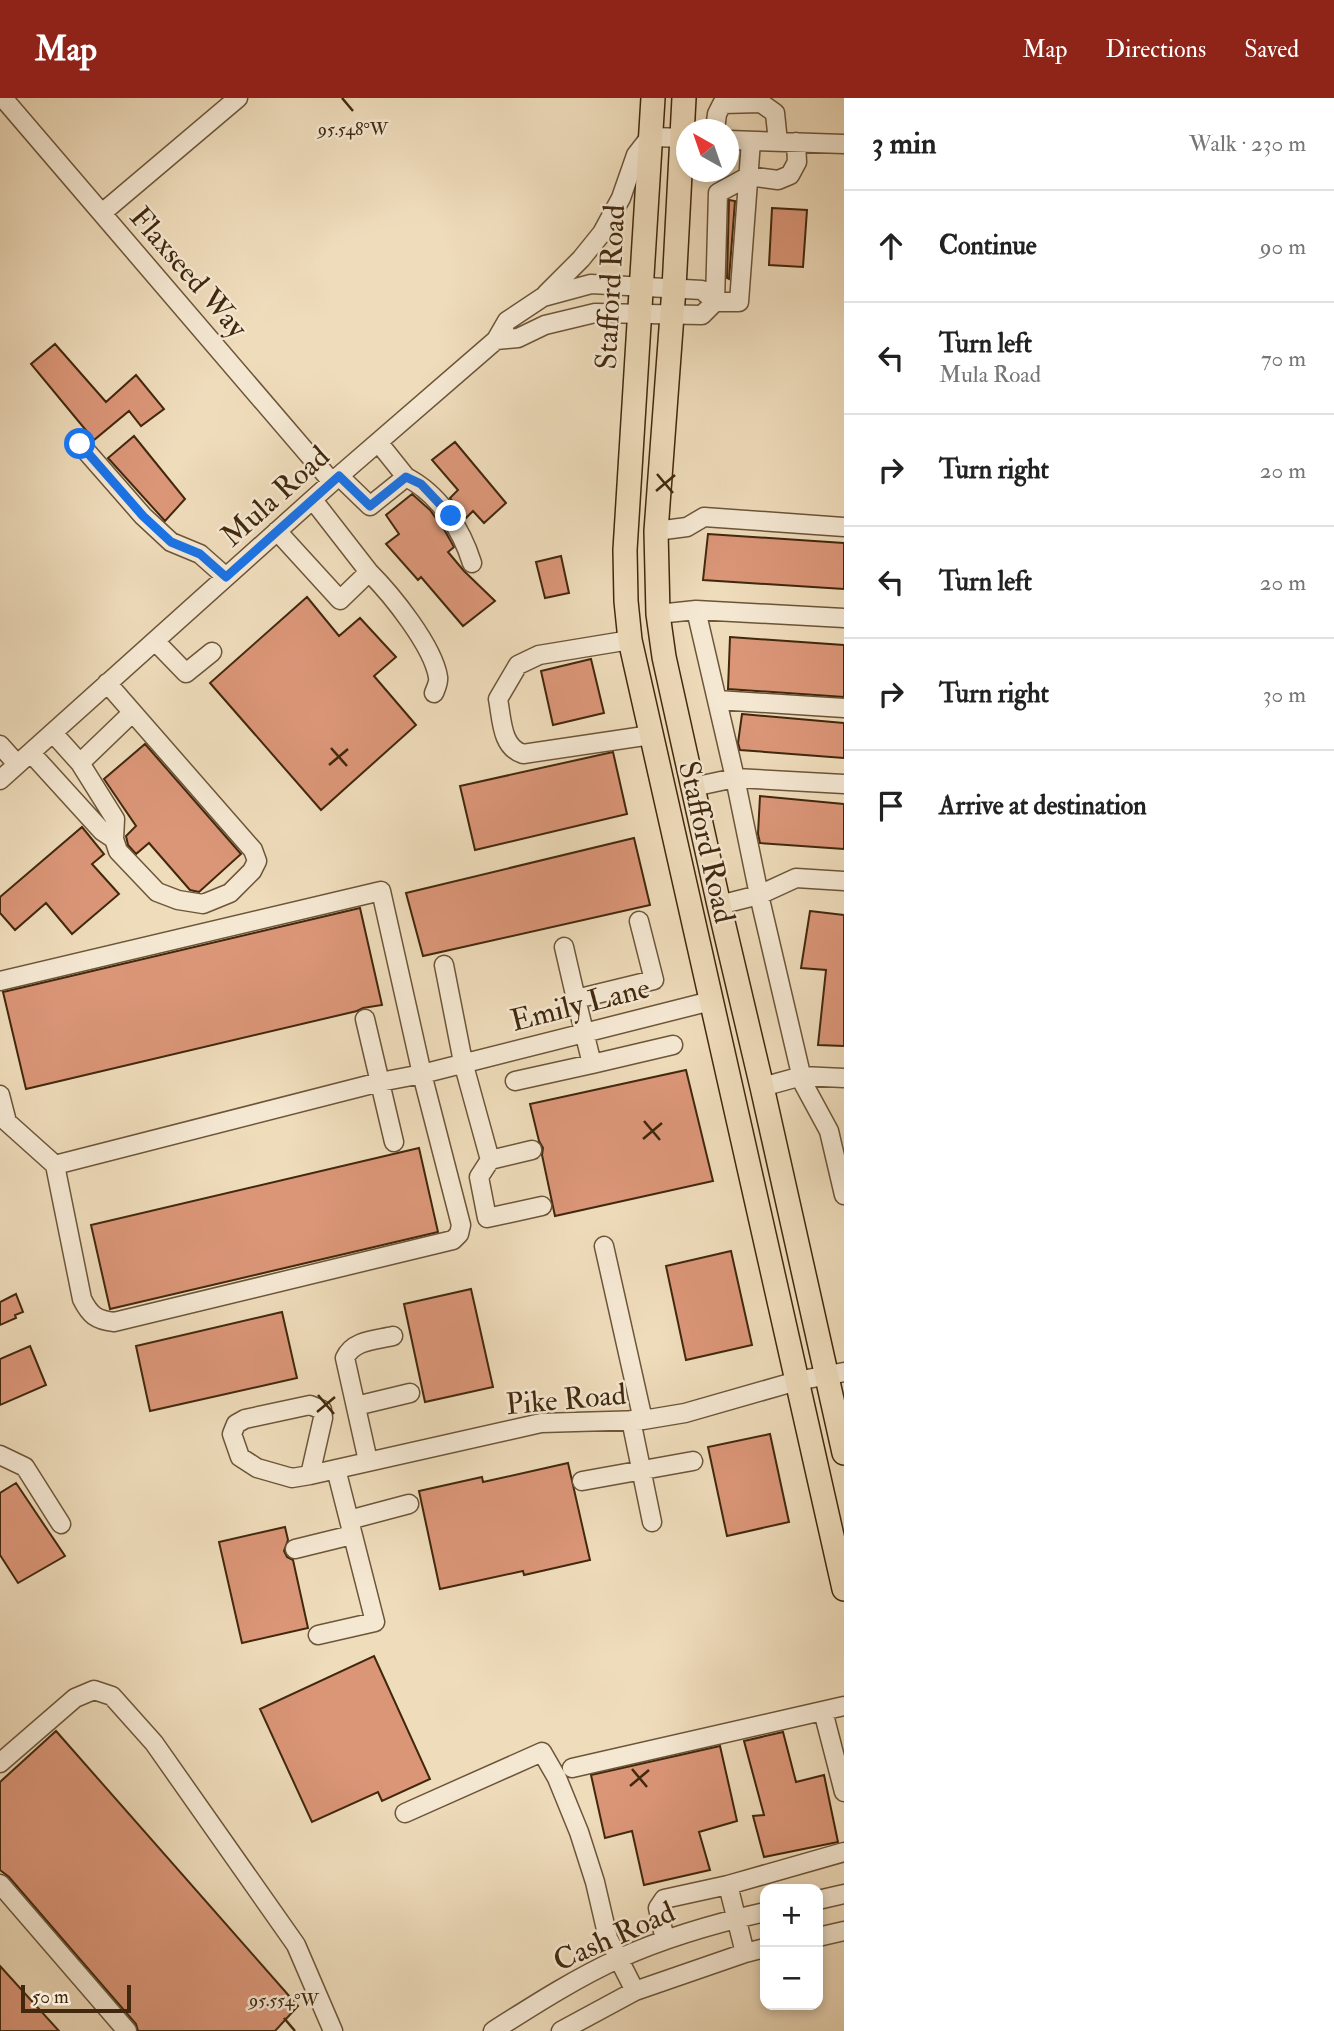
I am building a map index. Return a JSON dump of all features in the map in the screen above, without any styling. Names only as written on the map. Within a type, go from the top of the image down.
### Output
[{"type":"main road","name":"Stafford Road","points":[[653,98],[625,550],[630,639],[844,1588]]},
{"type":"main road","name":"Stafford Road","points":[[684,98],[684,119]]},
{"type":"main road","name":"Stafford Road","points":[[681,182],[656,531],[657,614],[664,657],[719,905],[835,1373],[844,1453]]},
{"type":"main road","points":[[664,792],[693,788]]},
{"type":"main road","points":[[732,1092],[762,1087]]},
{"type":"street","name":"Flaxseed Way","points":[[3,98],[336,479],[370,506],[406,477]]},
{"type":"street","points":[[102,213],[238,98]]},
{"type":"street","points":[[716,119],[718,101],[761,103],[775,113],[778,142]]},
{"type":"street","points":[[543,297],[581,259],[601,233],[621,198],[636,155],[650,137],[676,138]]},
{"type":"street","points":[[739,140],[844,144]]},
{"type":"street","points":[[749,176],[751,141]]},
{"type":"street","points":[[715,302],[718,193],[749,176],[778,180],[790,175],[797,162],[796,142]]},
{"type":"street","name":"Mula Road","points":[[0,780],[277,531],[496,340],[507,321],[543,297],[591,284],[702,290],[715,302],[739,302],[749,176]]},
{"type":"street","name":"Mula Road","points":[[496,340],[518,338],[545,325],[595,313],[702,314],[715,302]]},
{"type":"street","points":[[378,442],[406,477],[421,484],[451,516],[465,539],[472,563]]},
{"type":"street","points":[[80,444],[143,516],[171,542],[200,554],[226,577]]},
{"type":"street","points":[[313,500],[369,572],[387,590],[431,656],[439,680],[434,693]]},
{"type":"street","points":[[656,531],[687,527],[704,517],[844,527]]},
{"type":"street","points":[[277,531],[340,600],[369,572]]},
{"type":"street","points":[[696,610],[805,1090],[828,1131],[844,1195]]},
{"type":"street","points":[[657,614],[696,610],[844,618]]},
{"type":"street","points":[[630,639],[539,655],[518,665],[498,698],[506,741],[514,751],[523,754],[651,735]]},
{"type":"street","points":[[155,641],[186,673],[212,652]]},
{"type":"street","points":[[53,733],[80,763],[115,820],[114,839],[118,851],[157,892],[202,905],[230,893],[252,871],[257,861],[253,850],[107,684]]},
{"type":"street","points":[[717,700],[844,708]]},
{"type":"street","points":[[80,763],[132,713]]},
{"type":"street","points":[[0,745],[24,758],[114,839]]},
{"type":"street","points":[[693,788],[735,778],[844,784]]},
{"type":"street","points":[[719,905],[759,895],[796,878],[844,881]]},
{"type":"street","points":[[0,981],[382,891],[422,1074],[461,1225],[459,1234],[453,1240],[114,1322],[99,1321],[89,1313],[82,1299],[55,1166],[7,1122],[0,1095]]},
{"type":"street","points":[[576,999],[654,980],[639,921]]},
{"type":"street","points":[[564,947],[592,1064]]},
{"type":"street","points":[[444,965],[463,1062],[490,1160]]},
{"type":"street","name":"Emily Lane","points":[[55,1166],[380,1082],[422,1074],[711,1001]]},
{"type":"street","points":[[365,1019],[394,1142]]},
{"type":"street","points":[[515,1081],[673,1045]]},
{"type":"street","points":[[762,1087],[802,1076],[844,1078]]},
{"type":"street","points":[[532,1150],[490,1160],[479,1177],[487,1218],[542,1206]]},
{"type":"street","points":[[604,1247],[637,1420],[641,1469],[652,1522]]},
{"type":"street","points":[[368,1461],[345,1358],[349,1349],[358,1344],[393,1336]]},
{"type":"street","name":"Pike Road","points":[[301,1477],[541,1423],[637,1420],[685,1413],[835,1373]]},
{"type":"street","points":[[356,1406],[410,1393]]},
{"type":"street","points":[[310,1405],[322,1410],[323,1418],[301,1477],[257,1468],[240,1457],[232,1434],[236,1424],[245,1419],[310,1405]]},
{"type":"street","points":[[0,1455],[25,1467],[61,1524]]},
{"type":"street","points":[[582,1481],[693,1461]]},
{"type":"street","points":[[318,1634],[375,1622],[336,1469]]},
{"type":"street","points":[[295,1549],[409,1504]]},
{"type":"street","points":[[0,1763],[75,1698],[94,1690],[112,1696],[154,1743],[296,1945],[333,2031]]},
{"type":"street","points":[[572,1768],[844,1706]]},
{"type":"street","points":[[823,1711],[844,1792]]},
{"type":"street","points":[[405,1814],[542,1752],[557,1778],[579,1832],[595,1882],[608,1938],[635,1991]]},
{"type":"street","points":[[665,1940],[658,1908],[664,1899],[728,1885],[844,1852]]},
{"type":"street","points":[[0,1884],[127,2031]]},
{"type":"street","points":[[728,1885],[745,1953]]},
{"type":"street","points":[[823,1899],[844,1894]]},
{"type":"street","name":"Cash Road","points":[[493,2031],[549,1996],[618,1959],[665,1940],[760,1913]]},
{"type":"street","points":[[823,1936],[844,1931]]},
{"type":"street","name":"Cash Road","points":[[561,2031],[635,1991],[760,1949]]},
{"type":"building","points":[[729,200],[735,201],[729,279],[727,278]]},
{"type":"building","points":[[772,208],[807,210],[803,267],[769,265]]},
{"type":"building","points":[[55,344],[106,402],[136,375],[164,409],[141,426],[129,411],[94,440],[31,364]]},
{"type":"building","points":[[134,436],[185,499],[165,521],[108,458]]},
{"type":"building","points":[[455,442],[506,503],[484,523],[473,511],[466,518],[459,510],[450,498],[458,490],[432,460]]},
{"type":"building","points":[[412,494],[430,510],[445,531],[454,547],[448,552],[495,601],[463,626],[421,577],[418,580],[386,544],[399,534],[386,515]]},
{"type":"building","points":[[708,534],[844,543],[844,589],[703,580]]},
{"type":"building","points":[[561,556],[569,593],[545,598],[536,562]]},
{"type":"building","points":[[307,597],[339,636],[360,618],[396,657],[374,676],[416,725],[321,810],[210,683]]},
{"type":"building","points":[[730,637],[844,645],[844,697],[728,689]]},
{"type":"building","points":[[591,659],[604,713],[553,725],[541,671]]},
{"type":"building","points":[[742,714],[844,723],[844,758],[740,750],[738,743]]},
{"type":"building","points":[[145,744],[241,854],[199,892],[190,890],[149,843],[136,854],[128,845],[126,836],[136,826],[104,779]]},
{"type":"building","points":[[613,752],[627,814],[475,850],[460,786]]},
{"type":"building","points":[[760,796],[844,804],[844,849],[760,843]]},
{"type":"building","points":[[82,827],[104,854],[92,864],[119,894],[72,934],[46,903],[15,930],[0,913],[0,897]]},
{"type":"building","points":[[634,838],[650,905],[423,956],[406,893]]},
{"type":"building","points":[[360,908],[382,1005],[26,1089],[3,992]]},
{"type":"building","points":[[810,911],[844,915],[844,1046],[818,1045],[826,970],[801,968]]},
{"type":"building","points":[[686,1070],[713,1181],[555,1216],[542,1155],[543,1148],[530,1104]]},
{"type":"building","points":[[419,1148],[438,1232],[110,1309],[91,1225]]},
{"type":"building","points":[[731,1251],[752,1345],[686,1360],[666,1266]]},
{"type":"building","points":[[471,1289],[493,1387],[425,1402],[404,1304]]},
{"type":"building","points":[[16,1294],[23,1312],[0,1325],[0,1302]]},
{"type":"building","points":[[282,1312],[297,1378],[150,1411],[136,1346]]},
{"type":"building","points":[[30,1346],[46,1385],[0,1405],[0,1359]]},
{"type":"building","points":[[770,1434],[789,1522],[727,1536],[708,1447]]},
{"type":"building","points":[[568,1463],[590,1560],[524,1575],[523,1571],[440,1589],[419,1491],[482,1477],[483,1482]]},
{"type":"building","points":[[16,1483],[65,1556],[18,1583],[0,1555],[0,1493]]},
{"type":"building","points":[[285,1527],[288,1540],[284,1551],[287,1557],[293,1560],[308,1628],[242,1643],[219,1542]]},
{"type":"building","points":[[374,1656],[430,1779],[382,1801],[378,1792],[312,1822],[260,1709]]},
{"type":"building","points":[[56,1731],[298,2006],[275,2031],[138,2031],[136,2024],[9,1877],[0,1870],[0,1782]]},
{"type":"building","points":[[783,1732],[796,1782],[824,1775],[838,1842],[764,1857],[753,1816],[764,1815],[744,1741]]},
{"type":"building","points":[[720,1746],[737,1821],[699,1832],[710,1870],[644,1885],[632,1831],[605,1838],[591,1775]]},
{"type":"building","points":[[0,1966],[59,2031],[0,2031]]},
{"type":"route","points":[[80,444],[143,516],[171,542],[200,554],[226,577],[339,476],[370,506],[406,477],[421,484],[451,516]]}]
